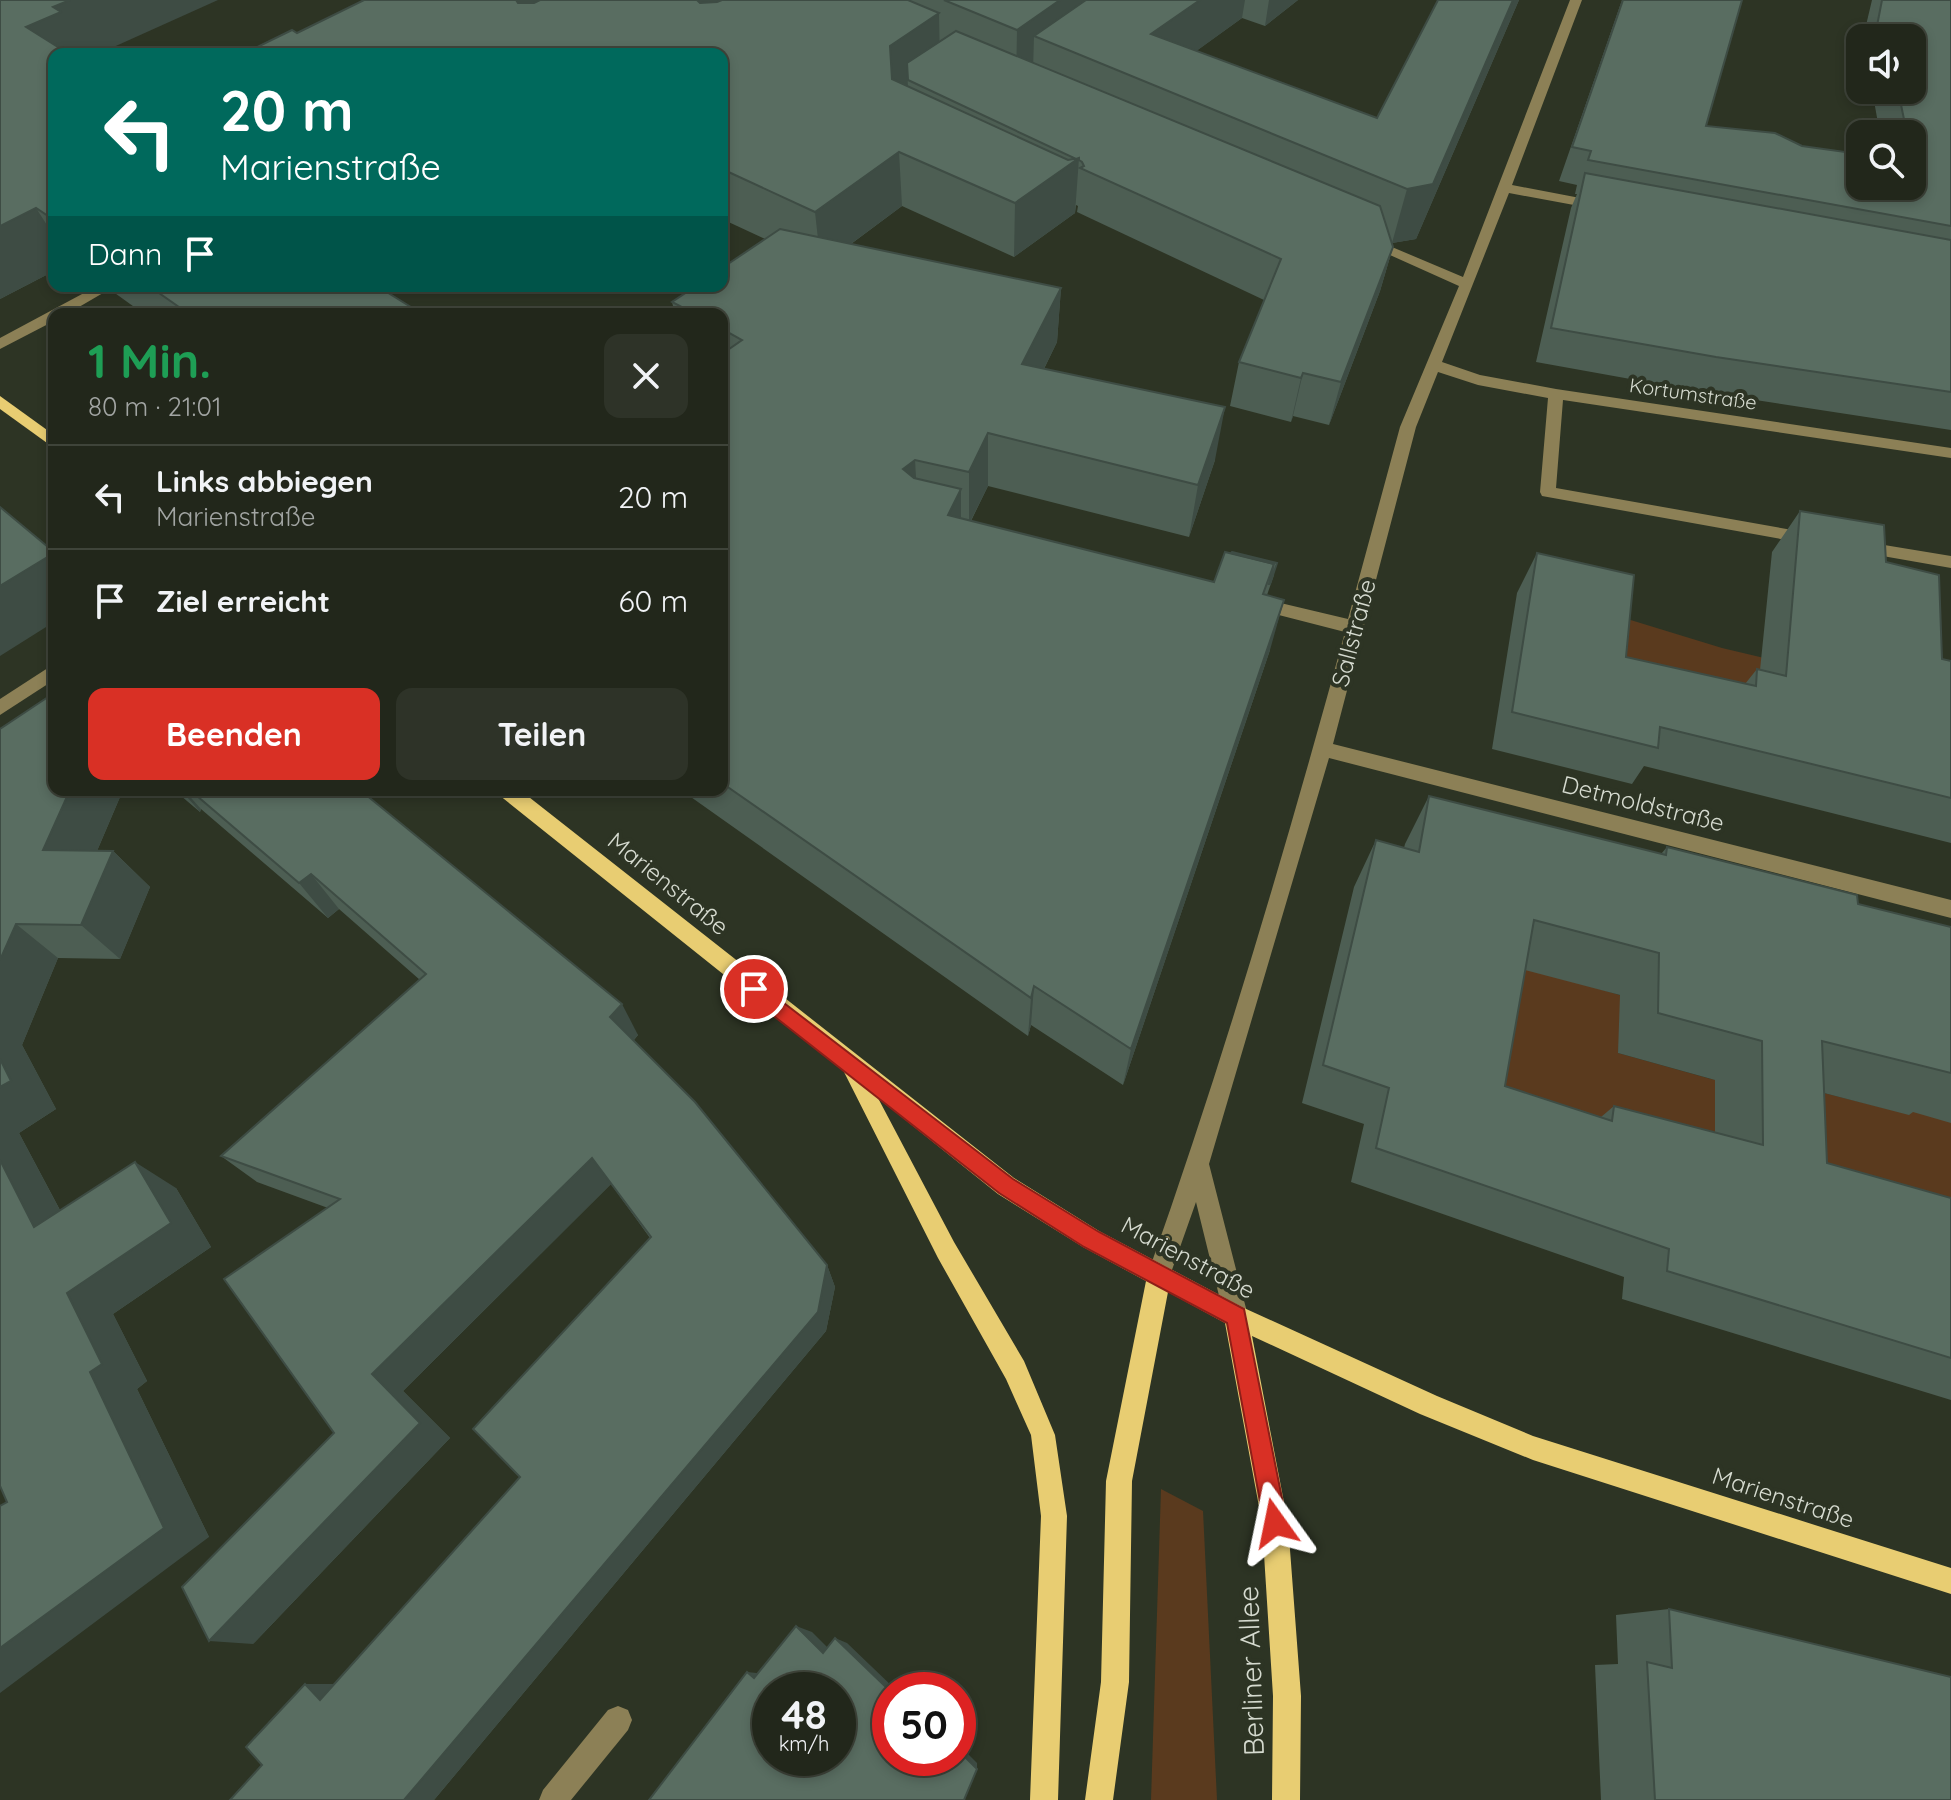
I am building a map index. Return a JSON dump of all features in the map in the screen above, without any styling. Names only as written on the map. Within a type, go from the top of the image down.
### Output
[{"type":"main road","points":[[0,401],[48,438]]},
{"type":"main road","name":"Marienstraße","points":[[513,796],[849,1065],[1006,1186],[1057,1220],[1159,1276],[1236,1316],[1429,1405],[1533,1448],[1951,1581]]},
{"type":"main road","points":[[849,1065],[946,1250],[1015,1370],[1043,1435],[1054,1516],[1044,1800]]},
{"type":"main road","points":[[1099,1800],[1115,1682],[1119,1481],[1159,1276]]},
{"type":"main road","name":"Berliner Allee","points":[[1236,1316],[1275,1523],[1287,1696],[1286,1800]]},
{"type":"street","name":"Sallstraße","points":[[1159,1276],[1198,1164],[1322,749],[1408,427],[1505,188],[1576,0]]},
{"type":"street","points":[[1505,188],[1611,208]]},
{"type":"street","points":[[1356,238],[1467,284]]},
{"type":"street","points":[[68,308],[97,292]]},
{"type":"street","points":[[0,344],[48,319]]},
{"type":"street","name":"Kortumstraße","points":[[1432,364],[1478,380],[1556,394],[1951,453]]},
{"type":"street","points":[[1556,394],[1548,492],[1951,562]]},
{"type":"street","points":[[1240,599],[1356,628]]},
{"type":"street","points":[[0,708],[48,675]]},
{"type":"street","name":"Detmoldstraße","points":[[1322,749],[1951,909]]},
{"type":"street","name":"Berliner Allee","points":[[1198,1164],[1236,1316]]},
{"type":"street","points":[[553,1800],[618,1720]]},
{"type":"shaded area","points":[[1611,614],[1722,648],[1852,679],[1602,695]]},
{"type":"shaded area","points":[[1473,951],[1626,997],[1618,1053],[1711,1079],[1816,1091],[1908,1114],[1951,1066],[1951,1281],[1425,1098]]},
{"type":"shaded area","points":[[1161,1489],[1203,1511],[1217,1800],[1151,1800]]},
{"type":"building","points":[[0,0],[70,0],[53,7],[61,12],[26,27],[59,48],[48,48],[48,216],[36,208],[0,226]]},
{"type":"building","points":[[364,0],[516,0],[518,3],[534,3],[540,0],[697,0],[700,3],[722,0],[908,0],[939,13],[890,46],[892,79],[1068,160],[1079,158],[1015,203],[899,152],[815,212],[728,172],[728,48],[255,48],[292,30],[297,33]]},
{"type":"building","points":[[944,0],[1060,0],[1017,30]]},
{"type":"building","points":[[1086,0],[1200,0],[1151,34],[1377,118],[1438,0],[1513,0],[1433,184],[1407,189],[1034,36]]},
{"type":"building","points":[[1623,0],[1742,0],[1706,126],[1775,133],[1802,146],[1846,152],[1846,200],[1926,200],[1926,120],[1904,120],[1901,104],[1926,104],[1926,24],[1877,24],[1882,0],[1951,0],[1951,226],[1588,160],[1591,151],[1572,147]]},
{"type":"building","points":[[956,31],[1380,206],[1393,247],[1341,382],[1303,373],[1301,378],[1239,362],[1281,259],[1080,168],[1084,166],[1079,158],[908,80],[907,63]]},
{"type":"building","points":[[1585,173],[1951,240],[1951,392],[1716,357],[1551,328]]},
{"type":"building","points":[[780,229],[1061,288],[1022,364],[1225,407],[1198,485],[988,433],[969,472],[915,460],[903,469],[914,478],[961,489],[948,515],[1214,582],[1225,552],[1274,564],[1263,594],[1284,600],[1131,1049],[1034,986],[1031,998],[728,787],[728,350],[742,340],[728,332],[728,308],[684,308],[672,302],[687,292],[728,292],[728,264]]},
{"type":"building","points":[[158,292],[387,292],[412,308],[238,308],[180,308]]},
{"type":"building","points":[[0,507],[48,547],[48,557],[0,586]]},
{"type":"building","points":[[1800,511],[1884,525],[1886,562],[1939,575],[1942,659],[1951,661],[1951,798],[1660,727],[1658,748],[1512,712],[1537,553],[1634,575],[1626,657],[1756,686],[1757,669],[1786,676]]},
{"type":"building","points":[[1232,552],[1277,563],[1270,584],[1274,564]]},
{"type":"building","points":[[48,697],[48,796],[67,796],[43,850],[113,851],[81,925],[16,924],[0,960],[0,729]]},
{"type":"building","points":[[197,796],[367,796],[622,1004],[610,1017],[695,1102],[827,1265],[818,1312],[404,1800],[230,1800],[262,1765],[246,1747],[305,1684],[320,1700],[520,1477],[473,1429],[651,1237],[592,1158],[372,1374],[420,1423],[209,1641],[182,1587],[334,1433],[224,1279],[340,1199],[221,1156],[426,974],[311,874],[299,883]]},
{"type":"building","points":[[1429,796],[1666,855],[1667,847],[1857,895],[1858,904],[1951,927],[1951,1073],[1822,1041],[1827,1163],[1951,1198],[1951,1358],[1667,1271],[1669,1249],[1376,1148],[1389,1088],[1323,1065],[1376,840],[1419,852]],"holes":[[[1534,920],[1659,953],[1658,1013],[1762,1041],[1763,1145],[1614,1106],[1612,1121],[1505,1086]]]},
{"type":"building","points":[[0,1059],[11,1081],[0,1087]]},
{"type":"building","points":[[0,1160],[34,1227],[135,1162],[171,1223],[67,1293],[102,1364],[90,1372],[164,1528],[0,1648],[0,1506],[7,1502],[0,1486]]},
{"type":"building","points":[[1669,1609],[1951,1677],[1951,1800],[1655,1800],[1647,1662],[1672,1668]]},
{"type":"building","points":[[796,1626],[823,1653],[835,1638],[872,1674],[872,1776],[974,1776],[964,1800],[649,1800],[747,1672],[752,1676],[752,1776],[856,1776],[856,1672],[759,1672]]},
{"type":"route","points":[[754,989],[1006,1186],[1091,1239],[1236,1316],[1275,1523]]}]
